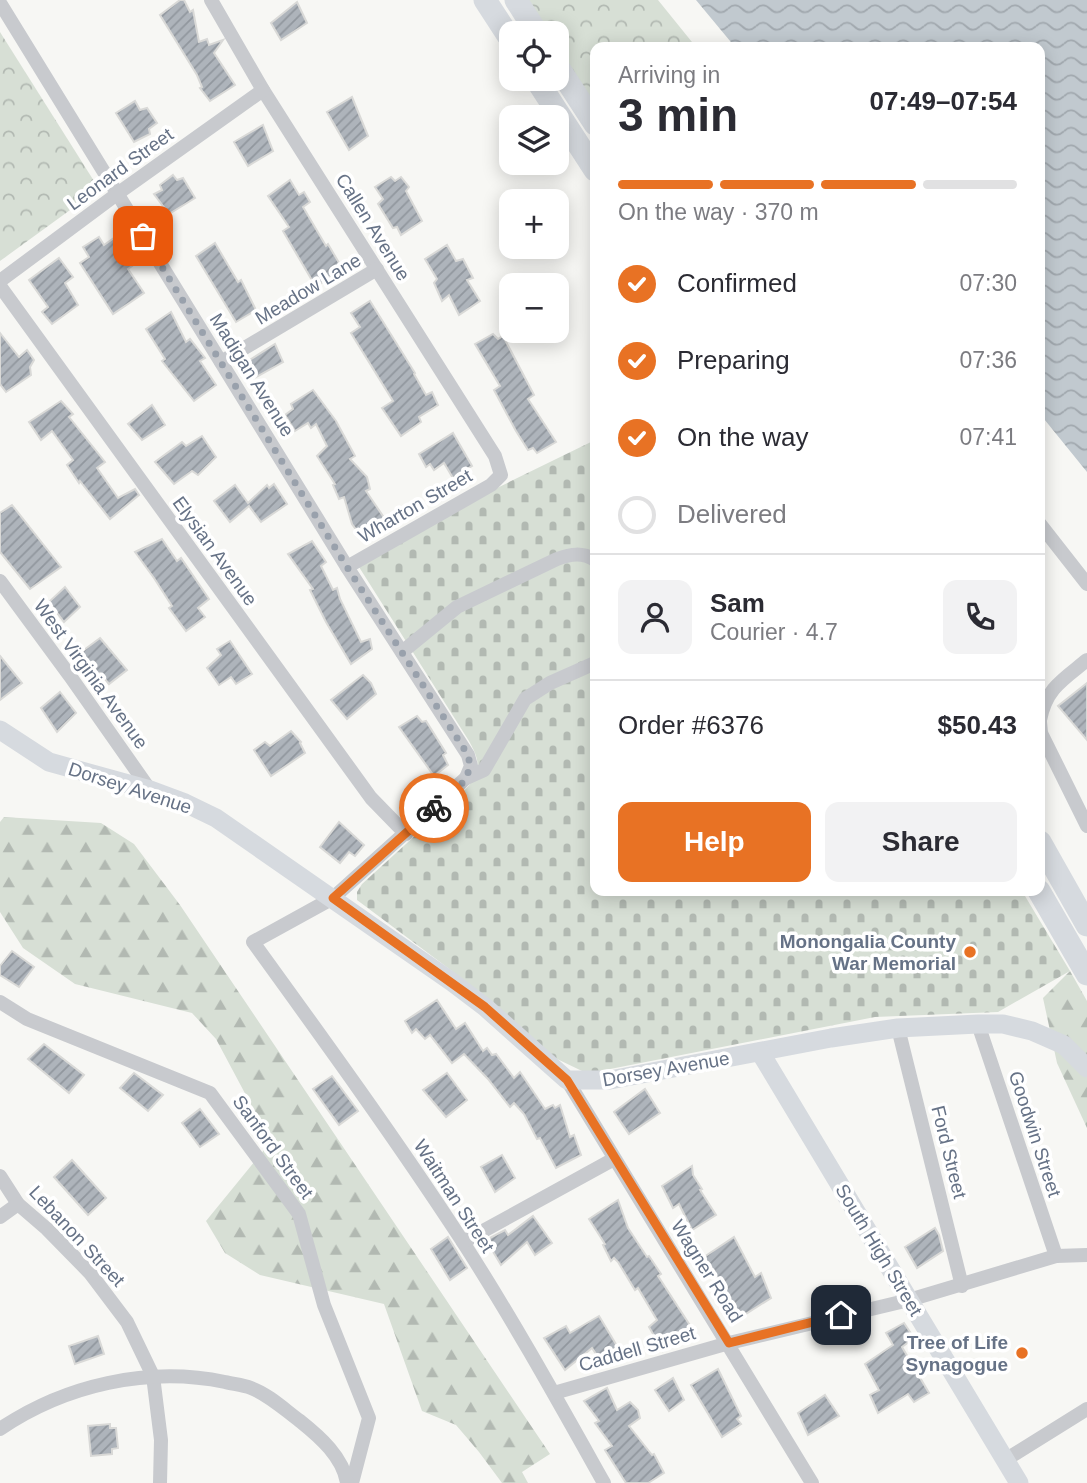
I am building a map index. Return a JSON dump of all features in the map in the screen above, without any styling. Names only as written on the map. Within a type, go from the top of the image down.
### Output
[{"type":"main road","points":[[485,0],[499,22]]},
{"type":"main road","points":[[516,0],[529,21]]},
{"type":"main road","points":[[569,84],[590,116]]},
{"type":"main road","points":[[544,91],[590,162]]},
{"type":"main road","points":[[1045,851],[1087,925]]},
{"type":"main road","points":[[1042,896],[1087,974]]},
{"type":"street","name":"Callen Avenue","points":[[211,0],[263,90],[495,456],[501,475]]},
{"type":"street","name":"Madigan Avenue","points":[[0,3],[347,567],[468,755],[469,772]]},
{"type":"street","name":"Leonard Street","points":[[0,283],[117,194],[263,90]]},
{"type":"street","name":"Meadow Lane","points":[[221,362],[377,269]]},
{"type":"street","name":"Elysian Avenue","points":[[0,283],[363,788],[406,834]]},
{"type":"street","name":"Wharton Street","points":[[347,567],[491,485],[501,475]]},
{"type":"street","points":[[1045,530],[1087,584]]},
{"type":"street","points":[[402,652],[457,607],[557,559],[584,554],[590,557]]},
{"type":"street","name":"West Virginia Avenue","points":[[0,581],[71,676],[150,790]]},
{"type":"street","points":[[1045,703],[1057,684],[1087,660]]},
{"type":"street","points":[[333,898],[406,834],[469,772],[485,770],[525,699],[544,686],[590,665]]},
{"type":"street","name":"Dorsey Avenue","points":[[0,730],[49,762],[150,790],[216,818],[485,1007],[567,1080],[610,1080],[898,1028],[978,1024],[1003,1024],[1032,1031],[1064,1045],[1087,1068]]},
{"type":"street","points":[[1045,741],[1087,827]]},
{"type":"street","name":"Waitman Street","points":[[333,898],[253,942],[430,1191],[554,1393],[604,1483]]},
{"type":"street","name":"Sanford Street","points":[[0,1002],[27,1019],[210,1093],[299,1214],[324,1305],[369,1418],[349,1483]]},
{"type":"street","name":"Goodwin Street","points":[[978,1024],[1056,1256]]},
{"type":"street","name":"Ford Street","points":[[898,1028],[962,1286]]},
{"type":"street","name":"South High Street","points":[[760,1052],[1019,1483]]},
{"type":"street","name":"Wagner Road","points":[[567,1080],[812,1483]]},
{"type":"street","points":[[463,1242],[614,1159]]},
{"type":"street","name":"Lebanon Street","points":[[0,1176],[18,1204],[47,1228],[90,1273],[127,1322],[153,1376],[161,1440],[160,1483]]},
{"type":"street","points":[[0,1217],[18,1204]]},
{"type":"street","name":"Caddell Street","points":[[554,1393],[729,1343],[962,1286],[1056,1256],[1087,1255]]},
{"type":"street","points":[[0,1429],[24,1413],[56,1398],[112,1382],[153,1376],[197,1376],[252,1388],[285,1409],[315,1433],[343,1466],[349,1483]]},
{"type":"street","points":[[1006,1460],[1087,1409]]},
{"type":"green space","points":[[515,0],[658,0],[692,42],[590,42],[590,116],[569,84],[569,21],[528,21]]},
{"type":"green space","points":[[0,32],[99,189],[0,261]]},
{"type":"green space","points":[[590,442],[590,896],[1025,896],[1070,971],[998,1012],[875,1017],[600,1071],[582,1071],[555,1058],[452,971],[357,900],[357,892],[362,884],[462,793],[473,780],[478,763],[469,741],[359,567],[497,488]]},
{"type":"green space","points":[[4,817],[101,823],[134,844],[180,905],[550,1454],[522,1472],[528,1483],[502,1483],[456,1425],[422,1411],[384,1304],[260,1275],[225,1253],[206,1221],[264,1150],[256,1114],[216,1039],[192,1013],[75,984],[23,948],[0,912],[0,822]]},
{"type":"green space","points":[[1070,971],[1087,1001],[1087,1128],[1057,1063],[1043,998]]},
{"type":"water","points":[[696,0],[1087,0],[1087,472],[1045,420],[1045,42],[731,42]]},
{"type":"building","points":[[180,0],[184,0],[190,12],[193,10],[199,42],[207,39],[209,45],[223,40],[214,53],[235,85],[210,101],[200,88],[202,87],[197,75],[160,15]]},
{"type":"building","points":[[297,2],[307,23],[281,40],[271,23]]},
{"type":"building","points":[[352,97],[368,136],[349,150],[327,112]]},
{"type":"building","points":[[135,101],[140,110],[147,108],[157,123],[149,129],[150,134],[134,142],[116,113]]},
{"type":"building","points":[[263,125],[273,151],[248,166],[234,142]]},
{"type":"building","points":[[173,175],[177,180],[183,178],[195,198],[169,214],[154,194],[162,190],[160,185]]},
{"type":"building","points":[[391,177],[395,181],[401,177],[409,187],[406,191],[422,221],[401,235],[397,227],[393,228],[378,204],[383,199],[375,187]]},
{"type":"building","points":[[290,180],[299,195],[304,192],[310,202],[303,207],[342,268],[316,287],[283,231],[289,227],[268,196]]},
{"type":"building","points":[[99,237],[104,245],[114,238],[132,266],[128,269],[144,293],[113,314],[80,263],[89,257],[83,247]]},
{"type":"building","points":[[215,243],[238,282],[241,280],[256,310],[236,322],[196,256]]},
{"type":"building","points":[[447,245],[456,261],[463,259],[473,278],[467,280],[480,301],[459,315],[449,295],[442,301],[434,283],[437,279],[425,259]]},
{"type":"building","points":[[59,258],[73,277],[65,283],[78,305],[52,324],[42,312],[48,307],[29,280]]},
{"type":"building","points":[[370,301],[426,395],[432,392],[438,405],[419,417],[421,422],[401,436],[382,408],[393,401],[351,333],[360,327],[351,313]]},
{"type":"building","points":[[171,312],[186,342],[190,339],[205,358],[200,361],[216,385],[194,401],[162,361],[165,359],[146,329]]},
{"type":"building","points":[[0,333],[19,357],[27,350],[34,360],[30,367],[31,375],[6,392],[0,384]]},
{"type":"building","points":[[493,334],[499,338],[499,343],[507,343],[534,395],[528,399],[556,442],[537,453],[533,448],[528,450],[494,390],[500,386],[475,344]]},
{"type":"building","points":[[275,344],[283,362],[256,377],[248,361]]},
{"type":"building","points":[[313,390],[336,421],[355,456],[350,459],[367,477],[370,489],[366,491],[389,525],[366,543],[352,524],[344,497],[339,499],[333,485],[335,484],[317,456],[327,446],[316,424],[311,428],[308,423],[295,431],[285,415],[293,409],[291,404]]},
{"type":"building","points":[[61,401],[73,414],[69,417],[105,462],[97,468],[118,498],[135,489],[139,495],[110,519],[67,465],[73,460],[52,431],[41,440],[29,422]]},
{"type":"building","points":[[152,405],[165,425],[142,440],[128,424]]},
{"type":"building","points":[[453,433],[472,466],[453,478],[444,463],[434,470],[430,464],[426,467],[419,454]]},
{"type":"building","points":[[202,436],[216,457],[198,475],[192,471],[174,484],[155,462],[182,442],[186,446]]},
{"type":"building","points":[[274,484],[287,504],[261,522],[249,506],[230,522],[214,501],[235,485],[248,503],[267,485],[269,488]]},
{"type":"building","points":[[12,505],[61,567],[30,589],[0,552],[0,513]]},
{"type":"building","points":[[162,539],[177,561],[181,558],[209,599],[198,608],[205,617],[186,631],[135,552]]},
{"type":"building","points":[[312,541],[326,562],[321,566],[333,590],[337,588],[361,642],[370,639],[372,649],[351,664],[326,622],[310,590],[313,589],[288,554]]},
{"type":"building","points":[[65,587],[80,607],[64,622],[49,602]]},
{"type":"building","points":[[100,638],[127,670],[109,684],[100,673],[96,675],[80,653]]},
{"type":"building","points":[[230,641],[252,674],[236,684],[231,677],[219,685],[207,668],[221,655],[217,649]]},
{"type":"building","points":[[0,656],[22,683],[0,700]]},
{"type":"building","points":[[363,675],[376,694],[347,719],[331,700]]},
{"type":"building","points":[[1087,683],[1087,740],[1058,706]]},
{"type":"building","points":[[60,692],[76,713],[57,732],[41,708]]},
{"type":"building","points":[[417,716],[422,722],[426,721],[446,753],[443,755],[448,765],[434,776],[399,727]]},
{"type":"building","points":[[291,731],[301,742],[305,753],[271,776],[254,750],[265,742],[270,746]]},
{"type":"building","points":[[339,822],[364,845],[355,856],[349,852],[340,863],[320,847]]},
{"type":"building","points":[[12,951],[34,967],[19,987],[0,975],[0,966]]},
{"type":"building","points":[[437,1000],[456,1029],[465,1023],[483,1051],[487,1048],[492,1055],[496,1054],[514,1078],[520,1072],[545,1109],[560,1105],[570,1137],[574,1135],[581,1155],[556,1168],[524,1114],[514,1103],[510,1107],[464,1054],[452,1063],[430,1035],[425,1039],[416,1029],[412,1033],[405,1021]]},
{"type":"building","points":[[44,1044],[84,1075],[69,1093],[28,1059]]},
{"type":"building","points":[[134,1073],[163,1095],[148,1111],[120,1088]]},
{"type":"building","points":[[447,1073],[467,1100],[446,1117],[423,1090]]},
{"type":"building","points":[[332,1076],[358,1111],[339,1125],[313,1089]]},
{"type":"building","points":[[645,1089],[660,1113],[629,1134],[614,1112]]},
{"type":"building","points":[[200,1109],[219,1134],[200,1147],[182,1123]]},
{"type":"building","points":[[502,1155],[515,1178],[495,1192],[481,1167]]},
{"type":"building","points":[[72,1160],[106,1198],[88,1215],[54,1177]]},
{"type":"building","points":[[692,1166],[693,1175],[702,1189],[700,1190],[716,1215],[692,1230],[679,1204],[673,1208],[662,1186]]},
{"type":"building","points":[[618,1200],[628,1228],[661,1274],[658,1276],[693,1330],[663,1351],[649,1327],[657,1320],[618,1262],[614,1258],[611,1261],[603,1245],[605,1244],[589,1219]]},
{"type":"building","points":[[533,1216],[552,1243],[535,1255],[527,1242],[501,1265],[486,1240],[505,1230],[508,1235]]},
{"type":"building","points":[[935,1228],[943,1251],[917,1268],[905,1247]]},
{"type":"building","points":[[448,1237],[467,1268],[450,1280],[431,1249]]},
{"type":"building","points":[[734,1237],[755,1277],[761,1273],[771,1298],[741,1317],[704,1257]]},
{"type":"building","points":[[599,1316],[620,1351],[602,1363],[592,1348],[565,1370],[544,1338],[566,1326],[570,1333]]},
{"type":"building","points":[[904,1323],[914,1338],[902,1347],[929,1393],[914,1402],[908,1394],[878,1413],[870,1395],[879,1390],[865,1364],[893,1345],[886,1333]]},
{"type":"building","points":[[98,1336],[104,1354],[75,1364],[69,1346]]},
{"type":"building","points":[[718,1369],[741,1416],[737,1419],[741,1424],[722,1437],[691,1385]]},
{"type":"building","points":[[673,1378],[684,1400],[669,1411],[655,1390]]},
{"type":"building","points":[[607,1388],[617,1410],[630,1402],[638,1410],[640,1418],[629,1426],[652,1455],[654,1454],[664,1473],[648,1483],[626,1483],[605,1450],[612,1446],[595,1423],[599,1421],[584,1401]]},
{"type":"building","points":[[825,1395],[839,1416],[808,1435],[798,1413]]},
{"type":"building","points":[[110,1424],[110,1428],[116,1428],[118,1448],[112,1449],[112,1454],[91,1456],[88,1426]]},
{"type":"way so far","points":[[143,236],[347,567],[468,755],[471,766],[467,778],[434,808]]},
{"type":"place","name":"Monongalia County War Memorial","points":[[970,952]]},
{"type":"place","name":"Tree of Life Synagogue","points":[[1022,1353]]},
{"type":"route","points":[[434,808],[333,898],[485,1007],[567,1080],[729,1343],[841,1315]]}]
